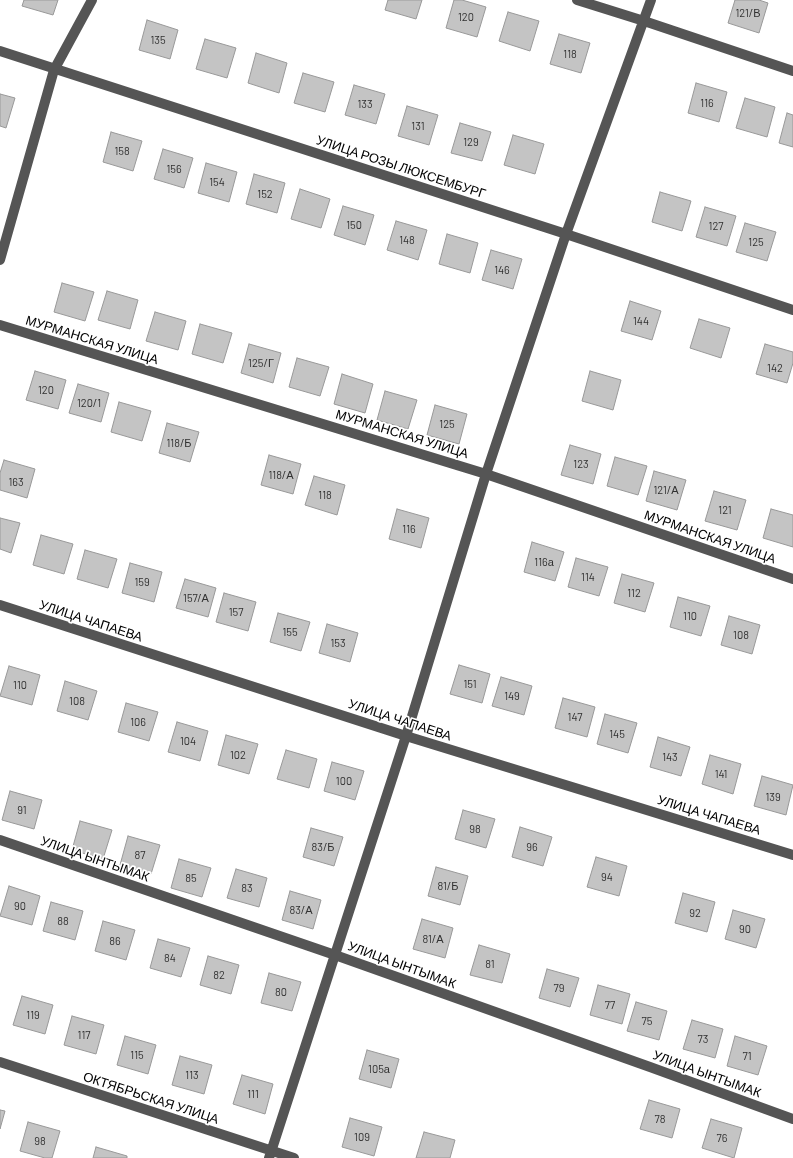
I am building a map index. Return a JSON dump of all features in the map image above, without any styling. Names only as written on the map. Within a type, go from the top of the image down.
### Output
[{"type":"street","points":[[0,260],[54,70],[92,0]]},
{"type":"street","points":[[577,0],[793,71]]},
{"type":"street","points":[[270,1154],[406,736],[486,474],[566,234],[651,0]]},
{"type":"street","name":"УЛИЦА РОЗЫ ЛЮКСЕМБУРГ","points":[[0,52],[566,234],[793,310]]},
{"type":"street","name":"МУРМАНСКАЯ УЛИЦА","points":[[0,325],[486,474],[793,579]]},
{"type":"street","name":"УЛИЦА ЧАПАЕВА","points":[[0,605],[406,736],[793,855]]},
{"type":"street","name":"УЛИЦА ЫНТЫМАК","points":[[0,840],[335,955],[643,1064],[793,1119]]},
{"type":"street","name":"ОКТЯБРЬСКАЯ УЛИЦА","points":[[0,1062],[270,1154],[294,1158]]},
{"type":"building","points":[[24,0],[58,0],[53,15],[22,6]]},
{"type":"building","points":[[388,0],[422,0],[416,19],[385,10]]},
{"type":"building","points":[[454,0],[462,0],[486,7],[477,37],[446,28]]},
{"type":"building","points":[[735,0],[759,0],[768,3],[759,33],[728,23]]},
{"type":"building","points":[[508,12],[539,21],[530,51],[499,41]]},
{"type":"building","points":[[147,20],[178,30],[170,59],[139,50]]},
{"type":"building","points":[[559,34],[590,43],[581,73],[550,64]]},
{"type":"building","points":[[205,39],[236,48],[227,78],[196,69]]},
{"type":"building","points":[[256,53],[287,63],[279,93],[248,83]]},
{"type":"building","points":[[303,73],[334,82],[325,112],[294,103]]},
{"type":"building","points":[[696,83],[727,92],[719,122],[688,113]]},
{"type":"building","points":[[354,85],[385,94],[376,124],[345,115]]},
{"type":"building","points":[[0,94],[15,98],[6,128],[0,126]]},
{"type":"building","points":[[745,98],[775,107],[767,137],[736,128]]},
{"type":"building","points":[[407,106],[438,115],[429,145],[398,136]]},
{"type":"building","points":[[787,113],[793,115],[793,147],[779,143]]},
{"type":"building","points":[[460,123],[491,132],[482,161],[451,153]]},
{"type":"building","points":[[111,132],[142,141],[133,171],[103,162]]},
{"type":"building","points":[[513,135],[544,144],[535,174],[504,165]]},
{"type":"building","points":[[163,149],[193,158],[184,188],[154,179]]},
{"type":"building","points":[[206,163],[237,172],[229,202],[198,193]]},
{"type":"building","points":[[254,174],[285,183],[277,213],[246,204]]},
{"type":"building","points":[[300,189],[330,199],[321,228],[291,219]]},
{"type":"building","points":[[660,192],[691,201],[682,231],[652,222]]},
{"type":"building","points":[[343,206],[374,215],[365,245],[334,235]]},
{"type":"building","points":[[705,207],[736,216],[727,246],[696,237]]},
{"type":"building","points":[[396,221],[427,230],[418,260],[387,250]]},
{"type":"building","points":[[745,223],[776,232],[767,261],[736,252]]},
{"type":"building","points":[[447,234],[478,243],[470,273],[439,264]]},
{"type":"building","points":[[491,250],[522,259],[513,289],[482,280]]},
{"type":"building","points":[[62,283],[94,292],[85,321],[54,312]]},
{"type":"building","points":[[107,291],[138,300],[130,329],[98,320]]},
{"type":"building","points":[[630,301],[661,311],[652,340],[621,331]]},
{"type":"building","points":[[155,312],[186,321],[178,350],[146,341]]},
{"type":"building","points":[[699,319],[730,328],[721,358],[690,348]]},
{"type":"building","points":[[200,324],[232,333],[223,363],[192,354]]},
{"type":"building","points":[[249,344],[281,353],[273,383],[241,373]]},
{"type":"building","points":[[765,344],[793,352],[793,363],[787,383],[756,374]]},
{"type":"building","points":[[297,358],[329,367],[320,396],[289,387]]},
{"type":"building","points":[[35,371],[66,380],[58,409],[26,400]]},
{"type":"building","points":[[590,371],[621,380],[613,410],[582,401]]},
{"type":"building","points":[[342,374],[373,384],[365,413],[334,404]]},
{"type":"building","points":[[78,384],[109,393],[101,422],[69,413]]},
{"type":"building","points":[[385,391],[417,400],[408,429],[377,420]]},
{"type":"building","points":[[119,402],[151,411],[142,441],[111,432]]},
{"type":"building","points":[[435,405],[467,414],[459,444],[427,435]]},
{"type":"building","points":[[167,423],[199,432],[190,462],[159,453]]},
{"type":"building","points":[[570,445],[601,454],[593,484],[561,475]]},
{"type":"building","points":[[269,455],[301,464],[293,494],[261,485]]},
{"type":"building","points":[[615,457],[647,466],[638,495],[607,486]]},
{"type":"building","points":[[4,460],[35,469],[27,498],[0,490],[0,473]]},
{"type":"building","points":[[654,471],[686,480],[677,510],[646,501]]},
{"type":"building","points":[[314,476],[345,485],[337,515],[305,505]]},
{"type":"building","points":[[714,491],[746,500],[737,530],[705,521]]},
{"type":"building","points":[[397,509],[429,518],[421,548],[389,539]]},
{"type":"building","points":[[771,509],[793,515],[793,547],[763,538]]},
{"type":"building","points":[[0,518],[20,523],[11,553],[0,549]]},
{"type":"building","points":[[41,535],[73,544],[64,574],[33,565]]},
{"type":"building","points":[[532,542],[564,552],[555,581],[524,572]]},
{"type":"building","points":[[85,550],[117,559],[108,588],[77,579]]},
{"type":"building","points":[[576,558],[608,567],[599,596],[568,587]]},
{"type":"building","points":[[130,563],[162,572],[154,602],[122,593]]},
{"type":"building","points":[[622,574],[654,583],[645,612],[614,603]]},
{"type":"building","points":[[185,579],[216,588],[208,617],[176,608]]},
{"type":"building","points":[[224,593],[256,602],[248,631],[216,622]]},
{"type":"building","points":[[678,597],[710,606],[701,636],[670,627]]},
{"type":"building","points":[[278,613],[310,622],[301,651],[270,642]]},
{"type":"building","points":[[729,616],[760,625],[752,654],[721,645]]},
{"type":"building","points":[[327,624],[358,633],[350,662],[319,653]]},
{"type":"building","points":[[459,665],[490,674],[482,703],[450,694]]},
{"type":"building","points":[[9,666],[40,675],[32,705],[0,696]]},
{"type":"building","points":[[501,677],[532,686],[524,715],[492,706]]},
{"type":"building","points":[[65,681],[97,691],[88,720],[57,711]]},
{"type":"building","points":[[563,698],[595,707],[587,737],[555,728]]},
{"type":"building","points":[[126,703],[158,712],[149,741],[118,732]]},
{"type":"building","points":[[605,714],[637,723],[628,753],[597,744]]},
{"type":"building","points":[[177,722],[208,731],[200,761],[168,752]]},
{"type":"building","points":[[226,735],[258,744],[249,774],[218,765]]},
{"type":"building","points":[[658,737],[690,747],[681,776],[650,767]]},
{"type":"building","points":[[286,750],[317,759],[309,788],[277,779]]},
{"type":"building","points":[[710,755],[741,764],[733,794],[702,784]]},
{"type":"building","points":[[332,762],[364,771],[355,800],[324,791]]},
{"type":"building","points":[[762,776],[793,785],[786,815],[754,806]]},
{"type":"building","points":[[10,791],[42,800],[34,829],[2,820]]},
{"type":"building","points":[[463,810],[495,819],[486,848],[455,839]]},
{"type":"building","points":[[80,821],[112,830],[103,859],[72,850]]},
{"type":"building","points":[[520,827],[552,837],[543,866],[512,857]]},
{"type":"building","points":[[311,828],[343,837],[334,866],[303,857]]},
{"type":"building","points":[[128,836],[160,845],[151,874],[120,865]]},
{"type":"building","points":[[596,857],[627,866],[619,896],[587,887]]},
{"type":"building","points":[[179,859],[211,868],[202,897],[171,888]]},
{"type":"building","points":[[436,867],[468,876],[460,905],[428,896]]},
{"type":"building","points":[[236,869],[267,878],[259,907],[227,898]]},
{"type":"building","points":[[9,886],[40,896],[32,925],[0,916]]},
{"type":"building","points":[[290,891],[321,900],[313,929],[282,920]]},
{"type":"building","points":[[683,893],[715,902],[707,932],[675,923]]},
{"type":"building","points":[[51,902],[83,911],[75,940],[43,931]]},
{"type":"building","points":[[733,910],[765,919],[756,948],[725,939]]},
{"type":"building","points":[[422,919],[453,928],[445,958],[413,949]]},
{"type":"building","points":[[103,921],[135,930],[126,960],[95,951]]},
{"type":"building","points":[[158,939],[190,948],[181,977],[150,968]]},
{"type":"building","points":[[479,945],[510,954],[502,983],[470,975]]},
{"type":"building","points":[[208,956],[239,965],[231,994],[200,985]]},
{"type":"building","points":[[547,969],[579,978],[570,1007],[539,998]]},
{"type":"building","points":[[269,973],[301,982],[292,1011],[261,1003]]},
{"type":"building","points":[[598,985],[630,994],[622,1024],[590,1015]]},
{"type":"building","points":[[22,996],[53,1005],[45,1034],[13,1025]]},
{"type":"building","points":[[636,1002],[667,1011],[659,1040],[627,1031]]},
{"type":"building","points":[[72,1016],[104,1025],[96,1054],[64,1045]]},
{"type":"building","points":[[692,1020],[723,1029],[715,1058],[683,1049]]},
{"type":"building","points":[[125,1036],[156,1045],[148,1074],[117,1065]]},
{"type":"building","points":[[735,1036],[767,1046],[758,1075],[727,1066]]},
{"type":"building","points":[[367,1050],[399,1059],[391,1088],[359,1079]]},
{"type":"building","points":[[180,1056],[212,1065],[204,1094],[172,1085]]},
{"type":"building","points":[[242,1075],[273,1084],[265,1114],[233,1104]]},
{"type":"building","points":[[649,1100],[680,1109],[672,1138],[640,1129]]},
{"type":"building","points":[[0,1110],[5,1111],[0,1129]]},
{"type":"building","points":[[350,1118],[382,1127],[374,1156],[342,1147]]},
{"type":"building","points":[[711,1119],[742,1128],[734,1158],[702,1148]]},
{"type":"building","points":[[28,1122],[60,1131],[52,1158],[45,1158],[20,1151]]},
{"type":"building","points":[[424,1132],[455,1140],[450,1158],[416,1158]]},
{"type":"building","points":[[96,1147],[127,1156],[127,1158],[93,1158]]}]
